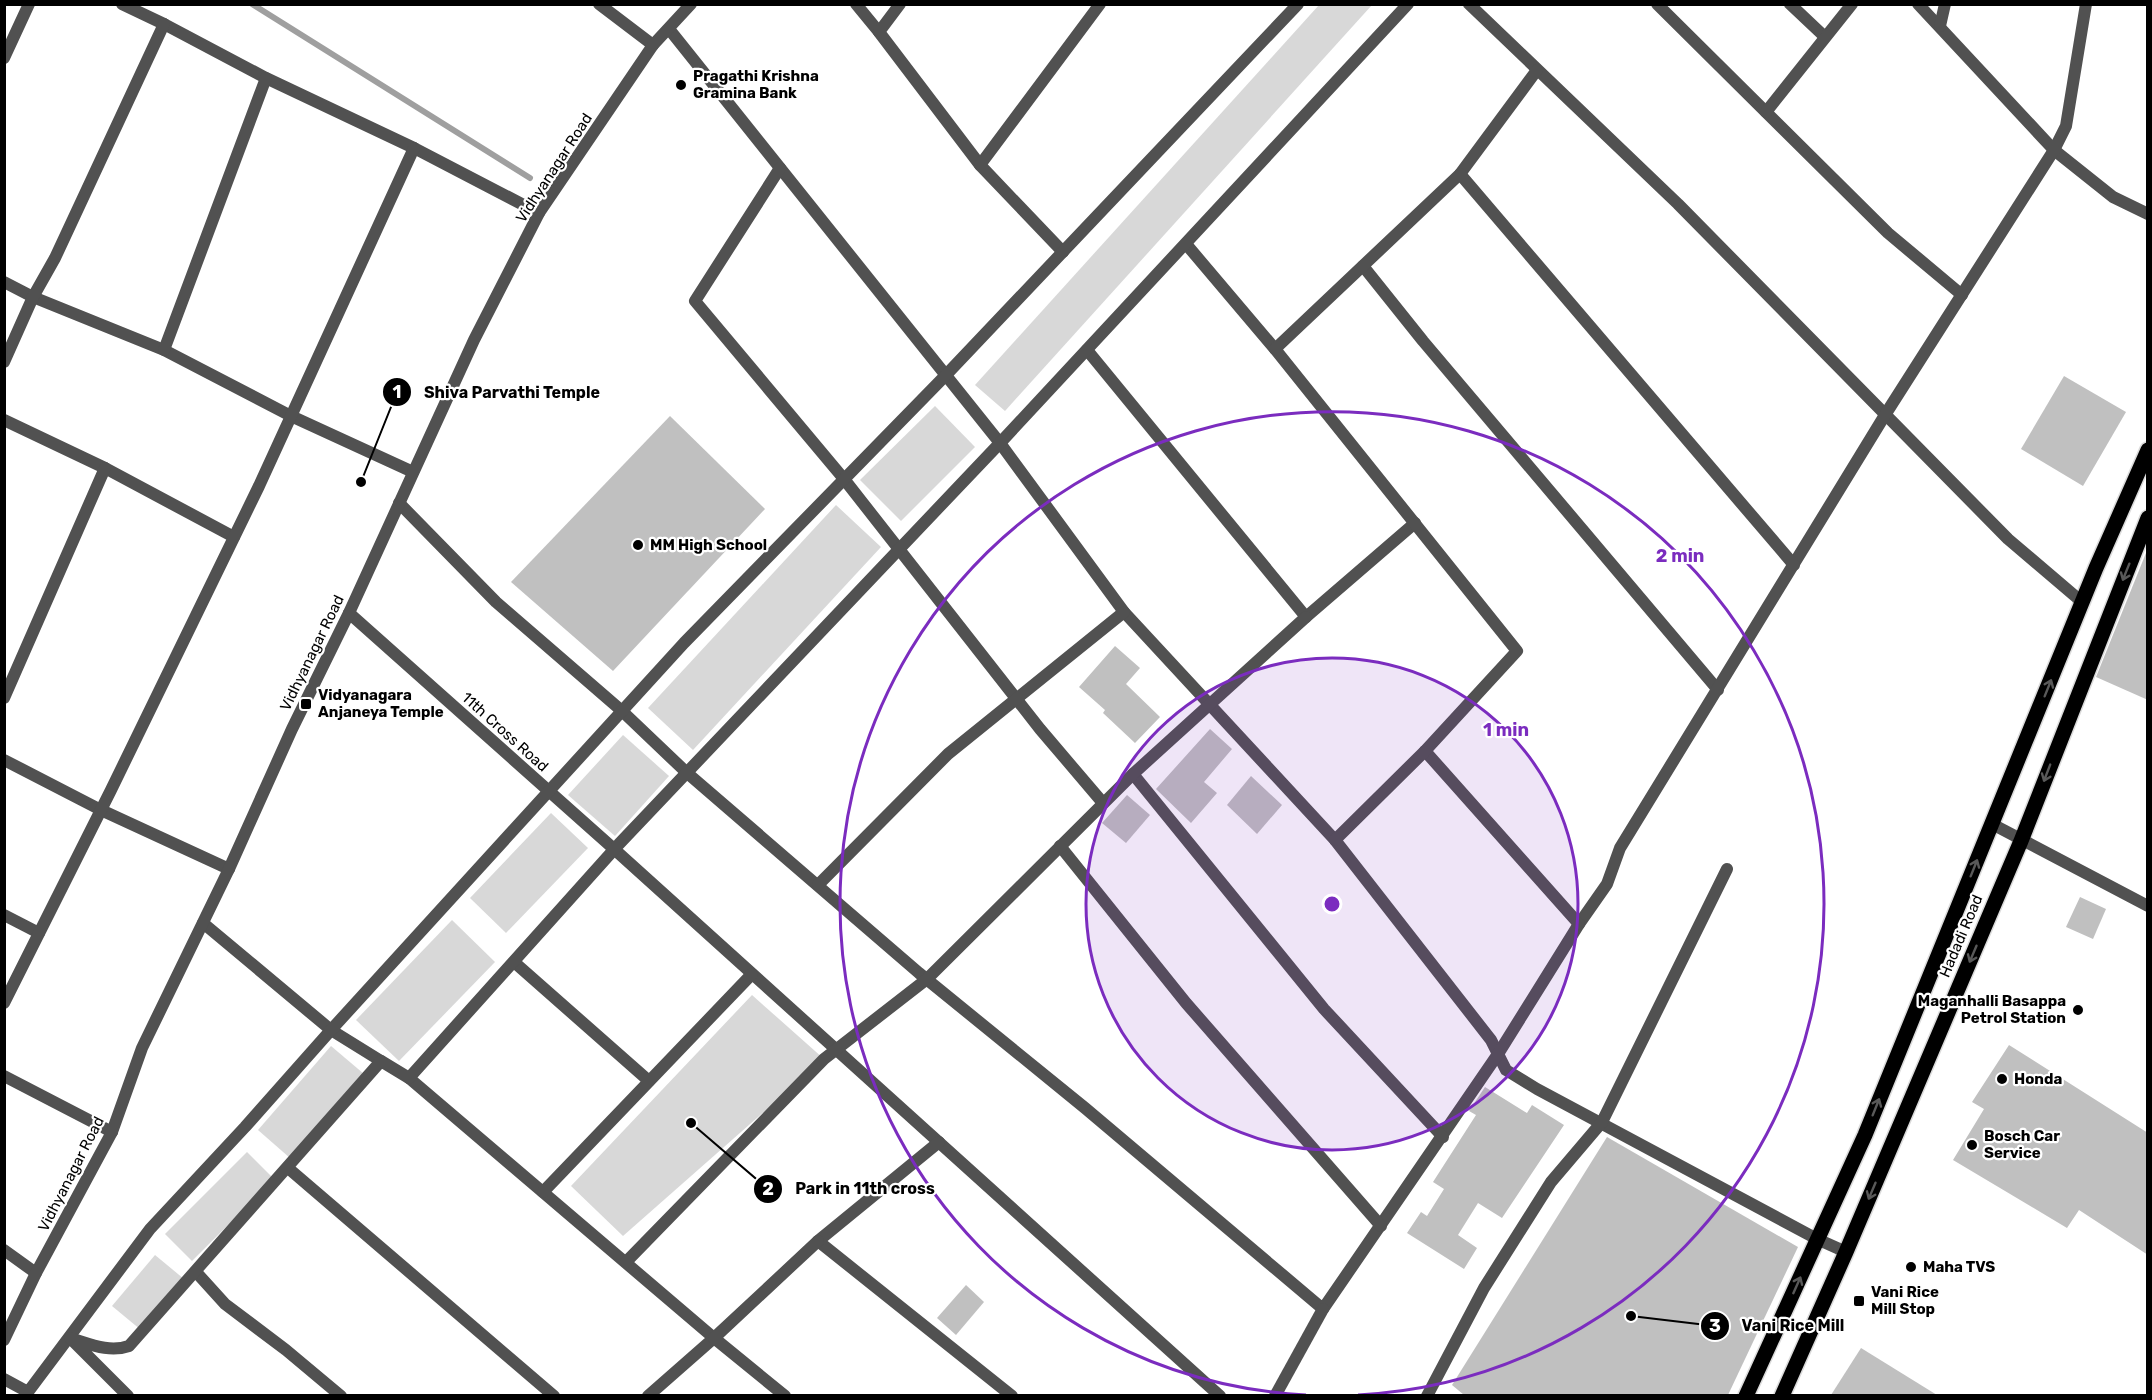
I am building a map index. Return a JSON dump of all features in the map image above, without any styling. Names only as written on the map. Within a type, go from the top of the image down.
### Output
[{"type":"main road","points":[[1746,1395],[1865,1135],[2082,602],[2148,450]]},
{"type":"main road","name":"Hadadi Road","points":[[1782,1395],[1846,1252],[2021,841],[2148,518]]},
{"type":"street","points":[[4,58],[29,4]]},
{"type":"street","points":[[122,4],[266,78],[414,148],[539,213]]},
{"type":"street","points":[[599,4],[653,45]]},
{"type":"street","name":"Vidhyanagar Road","points":[[4,1340],[36,1273],[112,1132],[142,1048],[349,613],[474,340],[539,213],[653,45],[691,4]]},
{"type":"street","points":[[856,4],[980,165],[1063,252]]},
{"type":"street","points":[[879,32],[900,4]]},
{"type":"street","points":[[980,165],[1100,4]]},
{"type":"street","points":[[4,1379],[28,1392],[150,1229],[684,643],[945,376],[1298,4]]},
{"type":"street","points":[[409,1078],[614,849],[1000,443],[1408,4]]},
{"type":"street","points":[[1469,4],[1678,204],[2008,539],[2082,602]]},
{"type":"street","points":[[1657,4],[1888,233],[1962,295]]},
{"type":"street","points":[[1790,4],[1825,37]]},
{"type":"street","points":[[1766,112],[1852,4]]},
{"type":"street","points":[[1918,4],[2054,150],[2113,197],[2148,214]]},
{"type":"street","points":[[1940,26],[1945,4]]},
{"type":"street","points":[[1275,1395],[1323,1309],[1443,1137],[1607,884],[1620,848],[1885,415],[2054,150],[2066,126],[2086,4]]},
{"type":"street","points":[[4,362],[164,24]]},
{"type":"street","points":[[669,29],[1000,443],[1124,612],[1335,840],[1491,1040],[1506,1070],[1537,1089],[1817,1239],[1846,1252]]},
{"type":"street","points":[[1275,349],[1460,174],[1538,70]]},
{"type":"street","points":[[165,351],[266,78]]},
{"type":"street","points":[[4,1003],[234,537],[414,148]]},
{"type":"street","points":[[780,168],[695,301],[844,479],[1016,698],[1103,803]]},
{"type":"street","points":[[1460,174],[1794,565]]},
{"type":"street","points":[[1186,244],[1275,349],[1517,651],[1425,751],[1335,840]]},
{"type":"street","points":[[1363,266],[1423,342],[1718,690]]},
{"type":"street","points":[[4,282],[33,297],[165,351],[291,416],[413,472]]},
{"type":"street","points":[[1087,350],[1306,617]]},
{"type":"street","points":[[4,420],[105,468],[234,537]]},
{"type":"street","points":[[4,698],[105,468]]},
{"type":"street","points":[[399,503],[496,603],[622,711],[686,772],[927,979],[1085,1108],[1323,1309]]},
{"type":"street","points":[[626,1262],[824,1059],[927,979],[1132,774],[1306,617],[1415,523]]},
{"type":"street","points":[[818,885],[948,754],[1124,612]]},
{"type":"street","name":"11th Cross Road","points":[[349,613],[1220,1395]]},
{"type":"street","points":[[1425,751],[1579,924]]},
{"type":"street","points":[[4,760],[101,810],[228,869]]},
{"type":"street","points":[[1132,774],[1324,1009],[1443,1137]]},
{"type":"street","points":[[1992,825],[2148,906]]},
{"type":"street","points":[[1060,846],[1186,1003],[1381,1226]]},
{"type":"street","points":[[1428,1395],[1484,1288],[1551,1182],[1602,1122],[1727,869]]},
{"type":"street","points":[[4,915],[39,933]]},
{"type":"street","points":[[203,922],[331,1030],[409,1078],[714,1338],[786,1395]]},
{"type":"street","points":[[514,962],[649,1081]]},
{"type":"street","points":[[543,1192],[752,974]]},
{"type":"street","points":[[70,1338],[106,1349],[118,1350],[129,1346],[381,1061]]},
{"type":"street","points":[[4,1076],[112,1132]]},
{"type":"street","points":[[648,1395],[714,1338],[818,1241],[939,1143]]},
{"type":"street","points":[[288,1168],[554,1395]]},
{"type":"street","points":[[818,1241],[1012,1395]]},
{"type":"street","points":[[4,1250],[36,1273]]},
{"type":"street","points":[[196,1272],[225,1304],[341,1395]]},
{"type":"street","points":[[70,1338],[128,1395]]},
{"type":"shaded area","points":[[1319,5],[1372,5],[1005,411],[975,385]]},
{"type":"shaded area","points":[[935,406],[975,447],[901,521],[860,480]]},
{"type":"shaded area","points":[[836,505],[881,547],[693,750],[648,708]]},
{"type":"shaded area","points":[[623,735],[669,776],[615,836],[568,795]]},
{"type":"shaded area","points":[[551,813],[588,848],[506,933],[470,898]]},
{"type":"shaded area","points":[[452,920],[495,962],[399,1061],[356,1020]]},
{"type":"shaded area","points":[[752,995],[824,1059],[623,1236],[571,1186]]},
{"type":"shaded area","points":[[331,1046],[364,1074],[290,1158],[258,1130]]},
{"type":"shaded area","points":[[247,1152],[274,1179],[192,1261],[165,1234]]},
{"type":"shaded area","points":[[155,1255],[184,1279],[141,1330],[112,1306]]},
{"type":"building","points":[[2064,376],[2126,412],[2083,486],[2021,449]]},
{"type":"building","name":"MM High School","points":[[670,416],[765,509],[613,671],[511,582]]},
{"type":"building","points":[[2148,548],[2148,700],[2096,677]]},
{"type":"building","points":[[1115,646],[1140,668],[1126,684],[1160,717],[1135,743],[1103,713],[1105,710],[1079,687]]},
{"type":"building","points":[[1210,729],[1232,749],[1204,782],[1217,793],[1191,823],[1156,789]]},
{"type":"building","points":[[1251,776],[1282,805],[1257,834],[1227,805]]},
{"type":"building","points":[[1127,795],[1150,815],[1126,843],[1102,823]]},
{"type":"building","points":[[2080,897],[2106,909],[2093,939],[2066,927]]},
{"type":"building","points":[[2009,1045],[2148,1133],[2148,1255],[2079,1210],[2067,1228],[1953,1160],[1984,1109],[1972,1102]]},
{"type":"building","points":[[1485,1087],[1527,1113],[1532,1105],[1564,1125],[1502,1218],[1478,1203],[1458,1235],[1477,1248],[1464,1269],[1407,1233],[1421,1212],[1427,1216],[1444,1189],[1433,1182],[1476,1115],[1469,1111]]},
{"type":"building","points":[[1607,1137],[1798,1247],[1728,1395],[1464,1395],[1452,1385]]},
{"type":"building","points":[[966,1285],[984,1302],[956,1335],[937,1318]]},
{"type":"building","points":[[1861,1348],[1937,1395],[1831,1395]]},
{"type":"waterway","points":[[252,4],[530,178]]},
{"type":"place","name":"Pragathi Krishna Gramina Bank","points":[[681,85]]},
{"type":"place","name":"Shiva Parvathi Temple","points":[[361,482]]},
{"type":"place","name":"MM High School","points":[[638,545]]},
{"type":"place","name":"Vidyanagara Anjaneya Temple","points":[[306,704]]},
{"type":"place","name":"Maganhalli Basappa Petrol Station","points":[[2078,1010]]},
{"type":"place","name":"Honda","points":[[2002,1079]]},
{"type":"place","name":"Park in 11th cross","points":[[691,1123]]},
{"type":"place","name":"Bosch Car Service","points":[[1972,1145]]},
{"type":"place","name":"Maha TVS","points":[[1911,1267]]},
{"type":"place","name":"Vani Rice Mill Stop","points":[[1859,1301]]},
{"type":"place","name":"Vani Rice Mill","points":[[1631,1316]]}]
